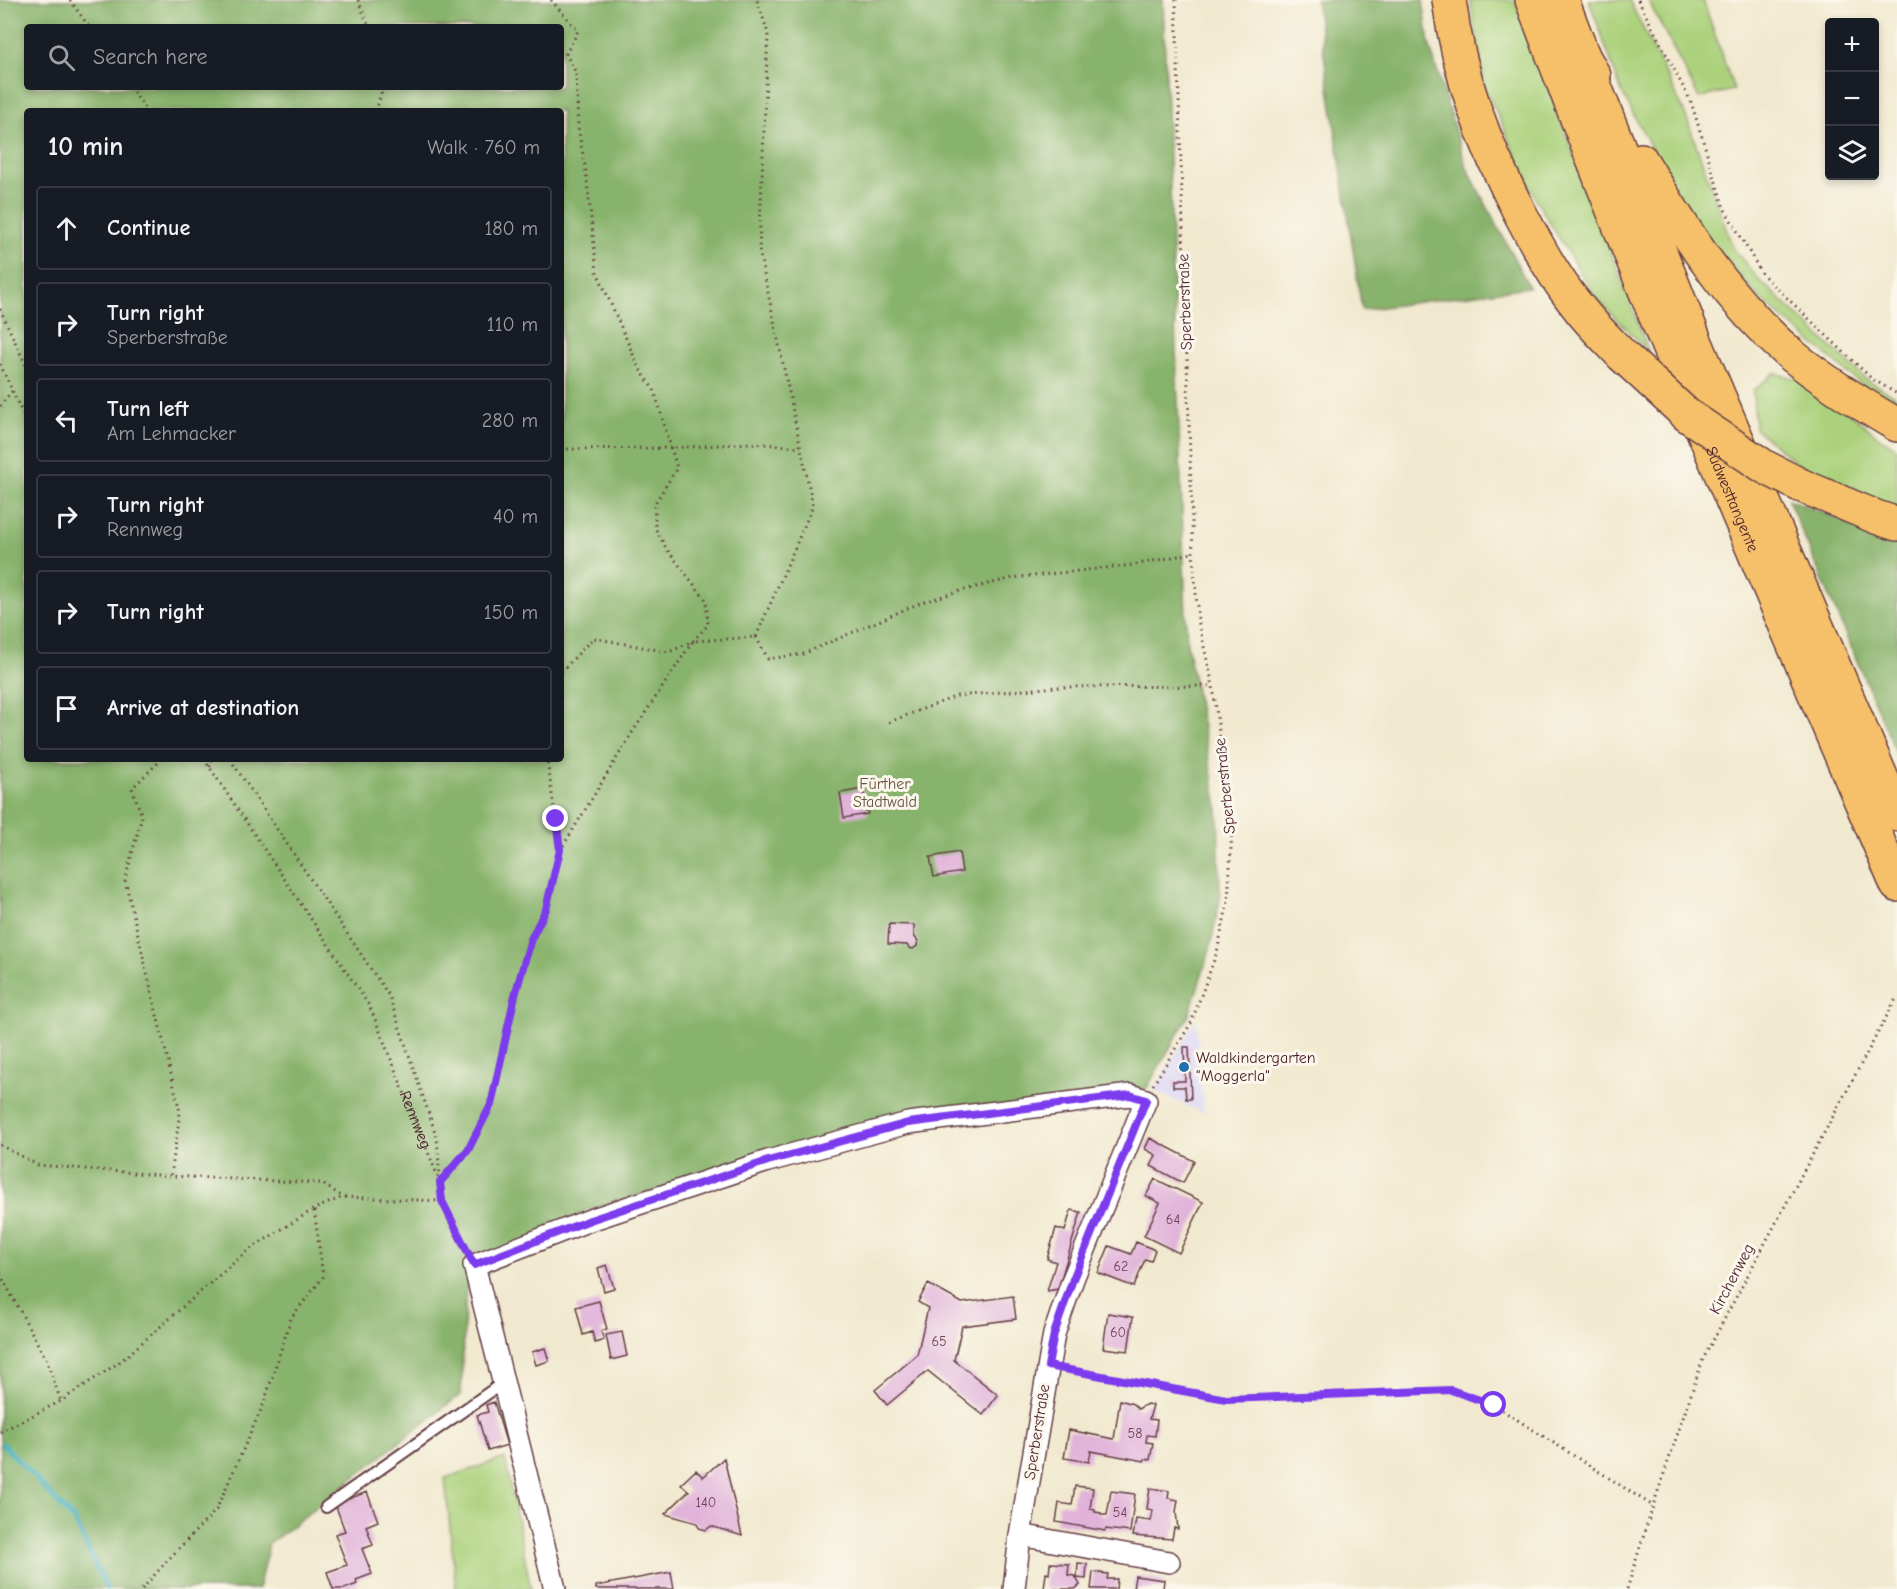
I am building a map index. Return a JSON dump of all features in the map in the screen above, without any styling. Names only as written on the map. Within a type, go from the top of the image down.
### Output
[{"type":"highway","points":[[1449,0],[1472,106],[1498,171],[1538,247],[1578,308],[1622,356],[1687,415],[1765,467],[1800,485],[1897,524]]},
{"type":"highway","name":"Südwesttangente","points":[[1532,0],[1574,112],[1683,384],[1897,885]]},
{"type":"highway","points":[[1562,0],[1583,56],[1634,149],[1698,252],[1748,312],[1795,357],[1865,406],[1897,425]]},
{"type":"highway","name":"Südwesttangente","points":[[1583,56],[1696,343],[1897,814]]},
{"type":"street","points":[[555,1589],[474,1265],[590,1220],[768,1161],[908,1123],[1130,1095],[1146,1100]]},
{"type":"street","name":"Sperberstraße","points":[[1014,1589],[1020,1535],[1054,1334],[1073,1279],[1146,1100]]},
{"type":"street","points":[[1020,1535],[1168,1562]]},
{"type":"lane","points":[[326,1507],[504,1381]]},
{"type":"path","points":[[70,0],[86,24]]},
{"type":"path","points":[[358,0],[368,24]]},
{"type":"path","points":[[440,1182],[468,1150],[491,1105],[515,995],[531,939],[546,909],[560,850],[632,733],[693,641],[708,625],[706,600],[666,548],[655,528],[655,503],[677,468],[654,390],[639,368],[597,273],[578,127],[576,73],[566,54],[578,32],[551,0]]},
{"type":"path","points":[[756,637],[813,506],[759,250],[768,33],[757,0]]},
{"type":"path","name":"Sperberstraße","points":[[1146,1100],[1157,1077],[1191,1023],[1217,952],[1228,902],[1232,831],[1213,686],[1198,620],[1193,553],[1176,0]]},
{"type":"path","points":[[1638,0],[1691,102],[1724,208],[1762,274],[1871,378],[1897,394]]},
{"type":"path","points":[[132,90],[145,108]]},
{"type":"path","points":[[377,108],[382,90]]},
{"type":"path","points":[[0,309],[24,361]]},
{"type":"path","points":[[0,364],[24,417]]},
{"type":"path","points":[[0,406],[12,391]]},
{"type":"path","points":[[564,449],[672,448],[751,443],[801,447]]},
{"type":"path","points":[[756,637],[768,658],[803,654],[922,602],[968,589],[1013,578],[1133,565],[1193,553]]},
{"type":"path","points":[[564,669],[593,638],[669,652],[693,641],[756,637]]},
{"type":"path","points":[[889,722],[957,696],[1057,687],[1213,686]]},
{"type":"path","points":[[159,762],[132,788],[142,816],[125,880],[180,1112],[171,1176]]},
{"type":"path","name":"Rennweg","points":[[206,762],[370,1007],[440,1182],[442,1201],[474,1265]]},
{"type":"path","points":[[210,767],[211,762]]},
{"type":"path","points":[[232,762],[389,996],[437,1138],[440,1182]]},
{"type":"path","points":[[547,762],[560,850]]},
{"type":"path","name":"Kirchenweg","points":[[1627,1589],[1703,1359],[1897,997]]},
{"type":"path","points":[[0,1145],[38,1164],[171,1176],[321,1183],[343,1197]]},
{"type":"path","points":[[0,1432],[61,1401],[121,1361],[247,1251],[314,1209],[343,1197],[442,1201]]},
{"type":"path","points":[[142,1589],[216,1510],[264,1403],[291,1318],[323,1277],[314,1209]]},
{"type":"path","points":[[0,1274],[46,1359],[61,1401]]},
{"type":"path","points":[[1048,1366],[1226,1399],[1451,1390],[1494,1405],[1653,1506]]},
{"type":"shaded area","name":"Waldkindergarten \"Moggerla\"","points":[[1196,1019],[1204,1113],[1155,1091]]},
{"type":"green space","name":"Fürther Stadtwald","points":[[0,0],[1163,0],[1187,644],[1218,807],[1220,899],[1210,949],[1189,1015],[1146,1089],[879,1124],[585,1211],[466,1287],[461,1394],[269,1544],[258,1589],[0,1589]]},
{"type":"green space","points":[[1316,0],[1423,0],[1429,44],[1466,166],[1529,287],[1362,310]]},
{"type":"green space","points":[[1470,0],[1515,0],[1649,352],[1596,298],[1537,202],[1485,87]]},
{"type":"green space","points":[[1589,0],[1629,0],[1684,111],[1733,248],[1757,278],[1867,380],[1897,398],[1897,406],[1862,385],[1757,296],[1684,208],[1622,93]]},
{"type":"green space","points":[[1648,0],[1703,0],[1734,90],[1699,98]]},
{"type":"green space","points":[[1774,373],[1811,382],[1883,440],[1897,448],[1897,508],[1799,465],[1755,428],[1753,391]]},
{"type":"green space","points":[[1788,499],[1897,541],[1897,755]]},
{"type":"green space","points":[[505,1458],[531,1589],[456,1589],[445,1478]]},
{"type":"building","points":[[863,789],[868,814],[844,818],[840,793]]},
{"type":"building","points":[[959,852],[962,872],[934,877],[930,857]]},
{"type":"building","points":[[889,924],[914,925],[917,946],[913,949],[907,945],[888,944]]},
{"type":"building","points":[[1184,1047],[1189,1047],[1191,1099],[1186,1099],[1185,1087],[1173,1087],[1173,1081],[1185,1081]]},
{"type":"building","points":[[1150,1138],[1194,1161],[1183,1183],[1151,1166],[1156,1155],[1145,1149]]},
{"type":"building","points":[[1155,1179],[1203,1202],[1179,1253],[1144,1236],[1160,1203],[1146,1196]]},
{"type":"building","points":[[1071,1210],[1081,1212],[1058,1289],[1047,1291],[1056,1262],[1047,1259],[1056,1228],[1065,1231]]},
{"type":"building","points":[[1136,1242],[1155,1250],[1151,1261],[1145,1259],[1134,1287],[1098,1273],[1109,1246],[1131,1254]]},
{"type":"building","points":[[607,1265],[614,1288],[604,1291],[598,1268]]},
{"type":"building","points":[[928,1284],[962,1303],[1013,1296],[1016,1319],[962,1326],[954,1360],[998,1395],[983,1415],[928,1371],[887,1405],[875,1390],[917,1355],[928,1308],[918,1302]]},
{"type":"building","points":[[599,1301],[607,1329],[601,1331],[604,1340],[595,1343],[592,1332],[583,1335],[576,1307]]},
{"type":"building","points":[[1108,1313],[1133,1317],[1128,1351],[1103,1348]]},
{"type":"building","points":[[622,1332],[627,1356],[611,1360],[606,1335]]},
{"type":"building","points":[[545,1348],[549,1361],[536,1365],[532,1352]]},
{"type":"building","points":[[1120,1400],[1133,1404],[1138,1409],[1147,1404],[1153,1405],[1149,1419],[1157,1420],[1155,1436],[1147,1435],[1146,1442],[1153,1443],[1150,1460],[1145,1459],[1144,1461],[1091,1451],[1089,1462],[1064,1458],[1069,1430],[1114,1439]]},
{"type":"building","points":[[494,1402],[507,1445],[488,1451],[477,1415],[488,1412],[486,1405]]},
{"type":"building","points":[[724,1458],[742,1536],[711,1526],[706,1530],[699,1528],[697,1523],[665,1514],[689,1491],[681,1484],[696,1470],[703,1477]]},
{"type":"building","points":[[1075,1486],[1093,1488],[1090,1509],[1101,1515],[1107,1515],[1111,1491],[1135,1494],[1130,1532],[1106,1529],[1105,1531],[1056,1522],[1059,1503],[1072,1505]]},
{"type":"building","points":[[1150,1488],[1169,1491],[1168,1498],[1178,1500],[1176,1512],[1178,1529],[1174,1528],[1172,1539],[1133,1536],[1136,1519],[1151,1521],[1153,1510],[1147,1509]]},
{"type":"building","points":[[367,1492],[378,1521],[366,1526],[373,1545],[362,1549],[372,1574],[356,1580],[357,1584],[344,1589],[333,1589],[327,1572],[347,1565],[335,1534],[345,1531],[335,1504]]},
{"type":"building","points":[[1050,1563],[1069,1564],[1068,1575],[1075,1576],[1080,1585],[1075,1589],[1044,1589]]},
{"type":"building","points":[[1078,1563],[1087,1564],[1086,1579],[1077,1578]]},
{"type":"building","points":[[671,1572],[674,1589],[596,1589],[596,1586]]},
{"type":"building","points":[[1093,1572],[1108,1574],[1107,1579],[1117,1579],[1116,1589],[1091,1589]]},
{"type":"building","points":[[1135,1576],[1164,1580],[1163,1589],[1133,1589]]},
{"type":"waterway","points":[[3,1444],[74,1520],[107,1589]]},
{"type":"place","name":"Waldkindergarten \"Moggerla\"","points":[[1184,1067]]},
{"type":"route","points":[[556,819],[560,850],[546,909],[531,939],[515,995],[491,1105],[468,1150],[440,1182],[442,1201],[474,1265],[590,1220],[768,1161],[908,1123],[1130,1095],[1146,1100],[1073,1279],[1054,1334],[1048,1366],[1226,1399],[1451,1390],[1494,1405]]}]
